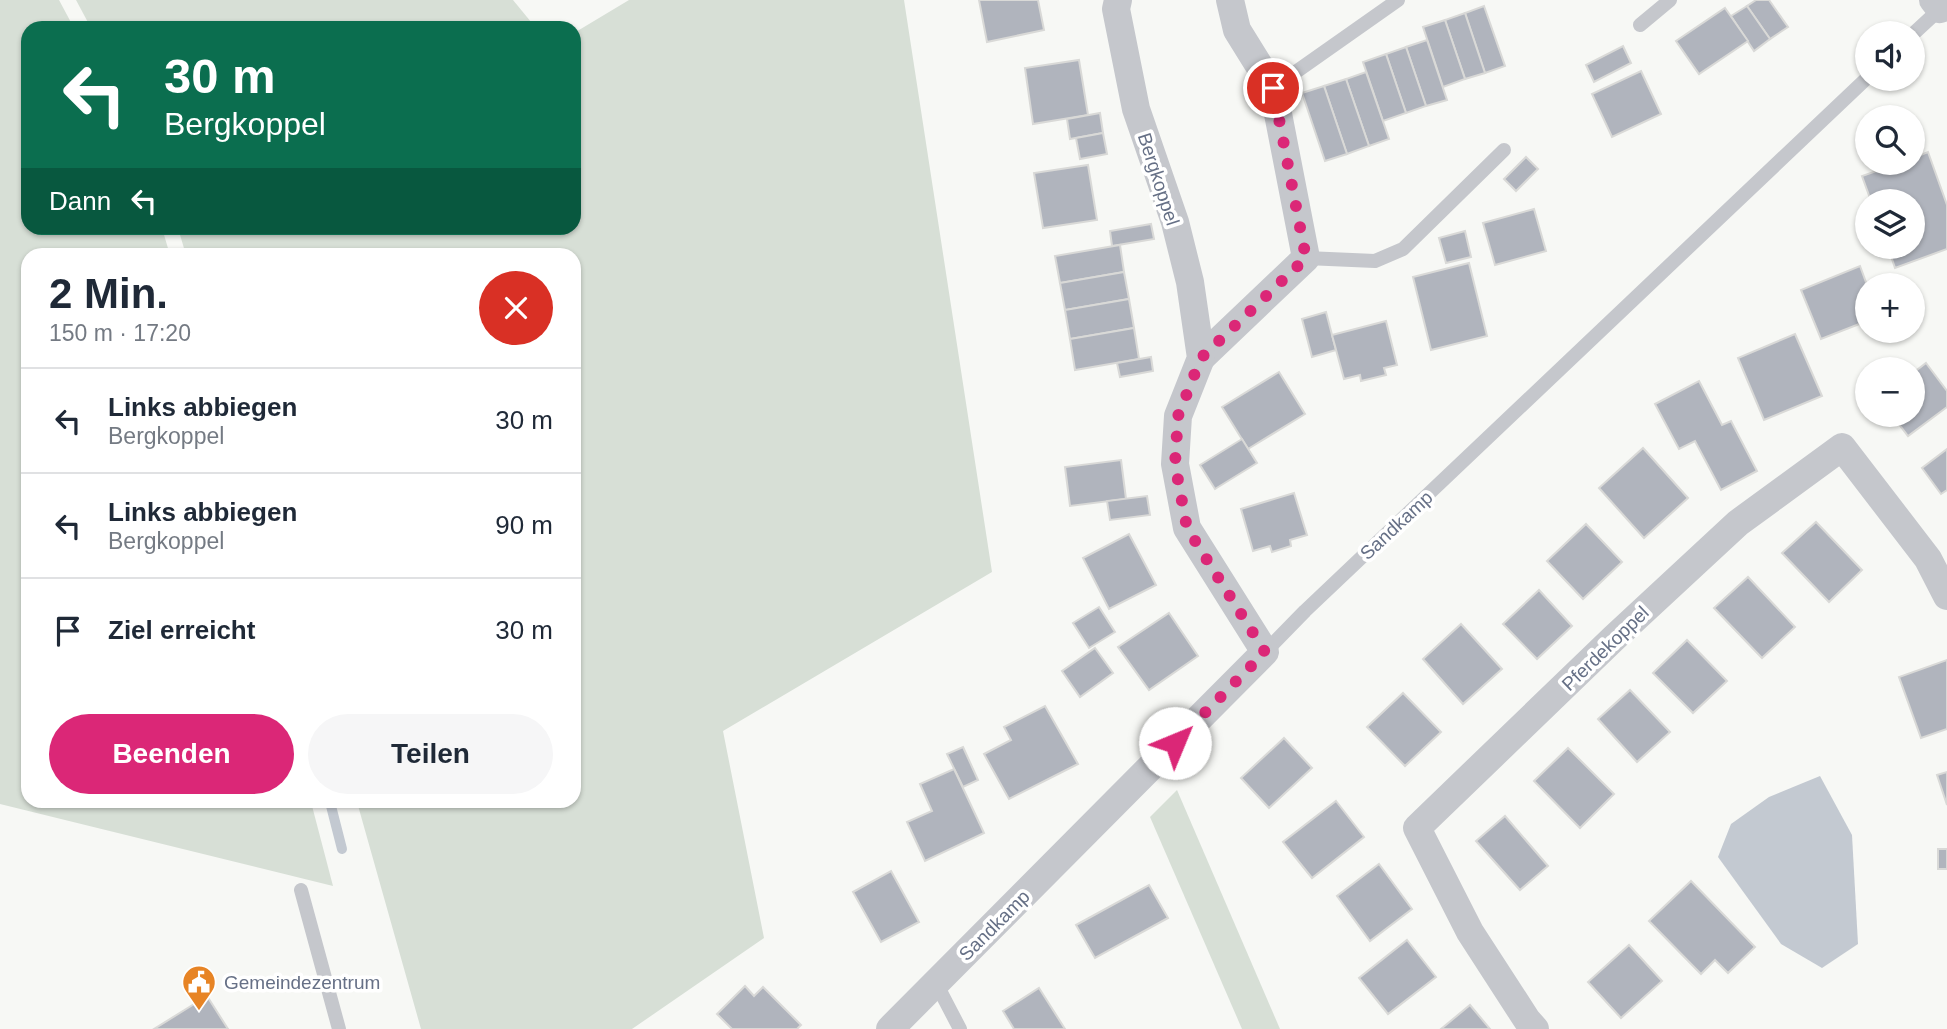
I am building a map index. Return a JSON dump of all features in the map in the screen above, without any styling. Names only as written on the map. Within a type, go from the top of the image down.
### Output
[{"type":"street","name":"Bergkoppel","points":[[1118,0],[1116,9],[1136,110],[1175,222],[1190,282],[1201,358]]},
{"type":"street","points":[[1230,0],[1237,30],[1273,88],[1306,258]]},
{"type":"street","name":"Bergkoppel","points":[[1265,652],[1187,528],[1175,464],[1178,416],[1201,358],[1306,258]]},
{"type":"street","name":"Pferdekoppel","points":[[1535,1029],[1470,932],[1417,828],[1738,523],[1842,447],[1928,559],[1947,596]]},
{"type":"street","name":"Sandkamp","points":[[890,1029],[1265,652]]},
{"type":"lane","points":[[1273,88],[1398,0]]},
{"type":"lane","points":[[1640,25],[1670,0]]},
{"type":"lane","points":[[1925,21],[1940,5]]},
{"type":"lane","name":"Sandkamp","points":[[1265,652],[1855,89]]},
{"type":"lane","points":[[1306,258],[1376,261],[1403,249],[1504,150]]},
{"type":"lane","points":[[301,890],[339,1029]]},
{"type":"lane","points":[[936,983],[960,1029]]},
{"type":"shaded area","points":[[0,0],[59,0],[70,21],[21,21],[21,235],[164,235],[168,248],[21,248],[21,808],[313,808],[333,886],[0,804]]},
{"type":"shaded area","points":[[76,0],[513,0],[530,21],[87,21]]},
{"type":"shaded area","points":[[629,0],[904,0],[992,572],[723,731],[764,938],[632,1029],[421,1029],[359,808],[581,808],[581,248],[184,248],[180,235],[581,235],[581,29]]},
{"type":"shaded area","points":[[1820,776],[1852,835],[1858,944],[1822,968],[1781,944],[1718,857],[1731,824],[1769,797]]},
{"type":"shaded area","points":[[1177,790],[1280,1029],[1242,1029],[1150,817]]},
{"type":"building","points":[[979,0],[1038,0],[1044,30],[987,42]]},
{"type":"building","points":[[1756,0],[1769,0],[1788,27],[1770,39],[1747,6]]},
{"type":"building","points":[[1484,6],[1505,66],[1485,73],[1465,13]]},
{"type":"building","points":[[1747,6],[1770,39],[1754,51],[1731,16]]},
{"type":"building","points":[[1725,8],[1748,41],[1699,74],[1676,41]]},
{"type":"building","points":[[1465,13],[1485,73],[1465,79],[1445,20]]},
{"type":"building","points":[[1445,20],[1465,79],[1443,87],[1423,27]]},
{"type":"building","points":[[1427,40],[1447,100],[1426,106],[1406,47]]},
{"type":"building","points":[[1623,46],[1631,63],[1594,82],[1586,65]]},
{"type":"building","points":[[1406,47],[1426,106],[1406,113],[1386,54]]},
{"type":"building","points":[[1386,54],[1406,113],[1383,121],[1363,62]]},
{"type":"building","points":[[1079,60],[1088,115],[1033,124],[1025,68]]},
{"type":"building","points":[[1641,71],[1661,114],[1612,137],[1592,94]]},
{"type":"building","points":[[1366,72],[1389,139],[1369,146],[1346,79]]},
{"type":"building","points":[[1346,79],[1369,146],[1347,154],[1324,86]]},
{"type":"building","points":[[1324,86],[1347,154],[1325,161],[1302,93]]},
{"type":"building","points":[[1100,113],[1103,133],[1070,139],[1067,119]]},
{"type":"building","points":[[1103,133],[1107,154],[1080,159],[1076,138]]},
{"type":"building","points":[[1928,152],[1947,205],[1947,249],[1925,257],[1925,189],[1867,189],[1862,176],[1925,175],[1925,153]]},
{"type":"building","points":[[1526,157],[1538,169],[1516,191],[1504,179]]},
{"type":"building","points":[[1088,165],[1097,220],[1043,228],[1034,173]]},
{"type":"building","points":[[1534,209],[1546,251],[1495,265],[1483,223]]},
{"type":"building","points":[[1151,224],[1154,239],[1112,246],[1110,231]]},
{"type":"building","points":[[1465,231],[1471,257],[1446,263],[1439,238]]},
{"type":"building","points":[[1120,245],[1124,272],[1060,283],[1055,256]]},
{"type":"building","points":[[1892,259],[1920,259],[1895,268]]},
{"type":"building","points":[[1469,263],[1487,336],[1431,350],[1413,277]]},
{"type":"building","points":[[1860,266],[1863,273],[1855,273],[1855,326],[1821,339],[1801,290]]},
{"type":"building","points":[[1124,272],[1129,299],[1065,310],[1060,283]]},
{"type":"building","points":[[1129,299],[1134,328],[1070,339],[1065,310]]},
{"type":"building","points":[[1326,312],[1336,350],[1312,357],[1302,319]]},
{"type":"building","points":[[1386,321],[1397,365],[1384,368],[1386,375],[1361,381],[1360,375],[1344,379],[1332,335]]},
{"type":"building","points":[[1134,328],[1139,359],[1075,370],[1070,339]]},
{"type":"building","points":[[1795,334],[1822,396],[1764,420],[1738,358]]},
{"type":"building","points":[[1151,357],[1153,371],[1120,377],[1117,363]]},
{"type":"building","points":[[1925,364],[1947,391],[1947,407],[1925,423]]},
{"type":"building","points":[[1279,372],[1305,414],[1248,449],[1222,407]]},
{"type":"building","points":[[1699,381],[1722,425],[1731,421],[1757,471],[1721,490],[1695,441],[1679,449],[1655,404]]},
{"type":"building","points":[[1901,427],[1920,427],[1908,436]]},
{"type":"building","points":[[1242,439],[1257,463],[1215,489],[1200,465]]},
{"type":"building","points":[[1643,448],[1688,498],[1644,538],[1599,488]]},
{"type":"building","points":[[1947,449],[1947,490],[1941,494],[1922,468]]},
{"type":"building","points":[[1121,460],[1126,499],[1070,506],[1065,467]]},
{"type":"building","points":[[1294,493],[1307,535],[1290,540],[1291,546],[1272,552],[1270,546],[1253,551],[1241,509]]},
{"type":"building","points":[[1147,496],[1150,515],[1110,520],[1107,501]]},
{"type":"building","points":[[1816,522],[1862,570],[1829,602],[1782,553]]},
{"type":"building","points":[[1586,524],[1622,562],[1583,599],[1547,561]]},
{"type":"building","points":[[1129,534],[1156,585],[1109,609],[1083,558]]},
{"type":"building","points":[[1748,577],[1795,627],[1762,658],[1714,608]]},
{"type":"building","points":[[1539,590],[1572,626],[1537,659],[1503,624]]},
{"type":"building","points":[[1099,607],[1115,632],[1089,648],[1073,623]]},
{"type":"building","points":[[1169,613],[1198,656],[1149,690],[1118,647]]},
{"type":"building","points":[[1461,624],[1502,669],[1463,704],[1423,659]]},
{"type":"building","points":[[1687,640],[1727,681],[1693,713],[1653,673]]},
{"type":"building","points":[[1095,648],[1113,673],[1080,697],[1062,671]]},
{"type":"building","points":[[1947,660],[1947,729],[1921,738],[1899,677]]},
{"type":"building","points":[[1630,690],[1670,732],[1637,762],[1598,719]]},
{"type":"building","points":[[1403,693],[1441,732],[1405,766],[1367,727]]},
{"type":"building","points":[[1045,706],[1078,764],[1009,799],[984,754],[1011,740],[1004,727]]},
{"type":"building","points":[[1284,738],[1312,768],[1269,808],[1241,778]]},
{"type":"building","points":[[963,747],[978,780],[963,787],[947,754]]},
{"type":"building","points":[[1568,748],[1614,794],[1580,828],[1534,781]]},
{"type":"building","points":[[954,769],[984,833],[925,861],[907,822],[932,811],[920,784]]},
{"type":"building","points":[[1947,772],[1947,805],[1937,775]]},
{"type":"building","points":[[1336,801],[1364,837],[1312,878],[1283,842]]},
{"type":"building","points":[[1505,816],[1548,866],[1520,890],[1476,841]]},
{"type":"building","points":[[1938,849],[1947,849],[1947,869],[1938,869]]},
{"type":"building","points":[[1379,864],[1412,909],[1370,941],[1337,896]]},
{"type":"building","points":[[891,871],[919,922],[881,942],[853,892]]},
{"type":"building","points":[[1691,881],[1755,947],[1728,973],[1715,960],[1701,974],[1649,921]]},
{"type":"building","points":[[1149,885],[1168,918],[1095,958],[1076,925]]},
{"type":"building","points":[[1407,940],[1436,977],[1388,1014],[1359,978]]},
{"type":"building","points":[[1629,945],[1662,981],[1621,1018],[1588,982]]},
{"type":"building","points":[[745,986],[754,996],[763,987],[801,1025],[797,1029],[732,1029],[717,1014]]},
{"type":"building","points":[[1039,988],[1065,1029],[1014,1029],[1003,1011]]},
{"type":"building","name":"Gemeindezentrum","points":[[207,996],[228,1029],[154,1029]]},
{"type":"building","points":[[1470,1005],[1490,1029],[1441,1029]]},
{"type":"waterway","points":[[332,808],[342,849]]},
{"type":"place","name":"Gemeindezentrum","points":[[199,1012]]},
{"type":"route","points":[[1175,743],[1265,652],[1187,528],[1175,464],[1178,416],[1201,358],[1306,258],[1273,88]]}]
